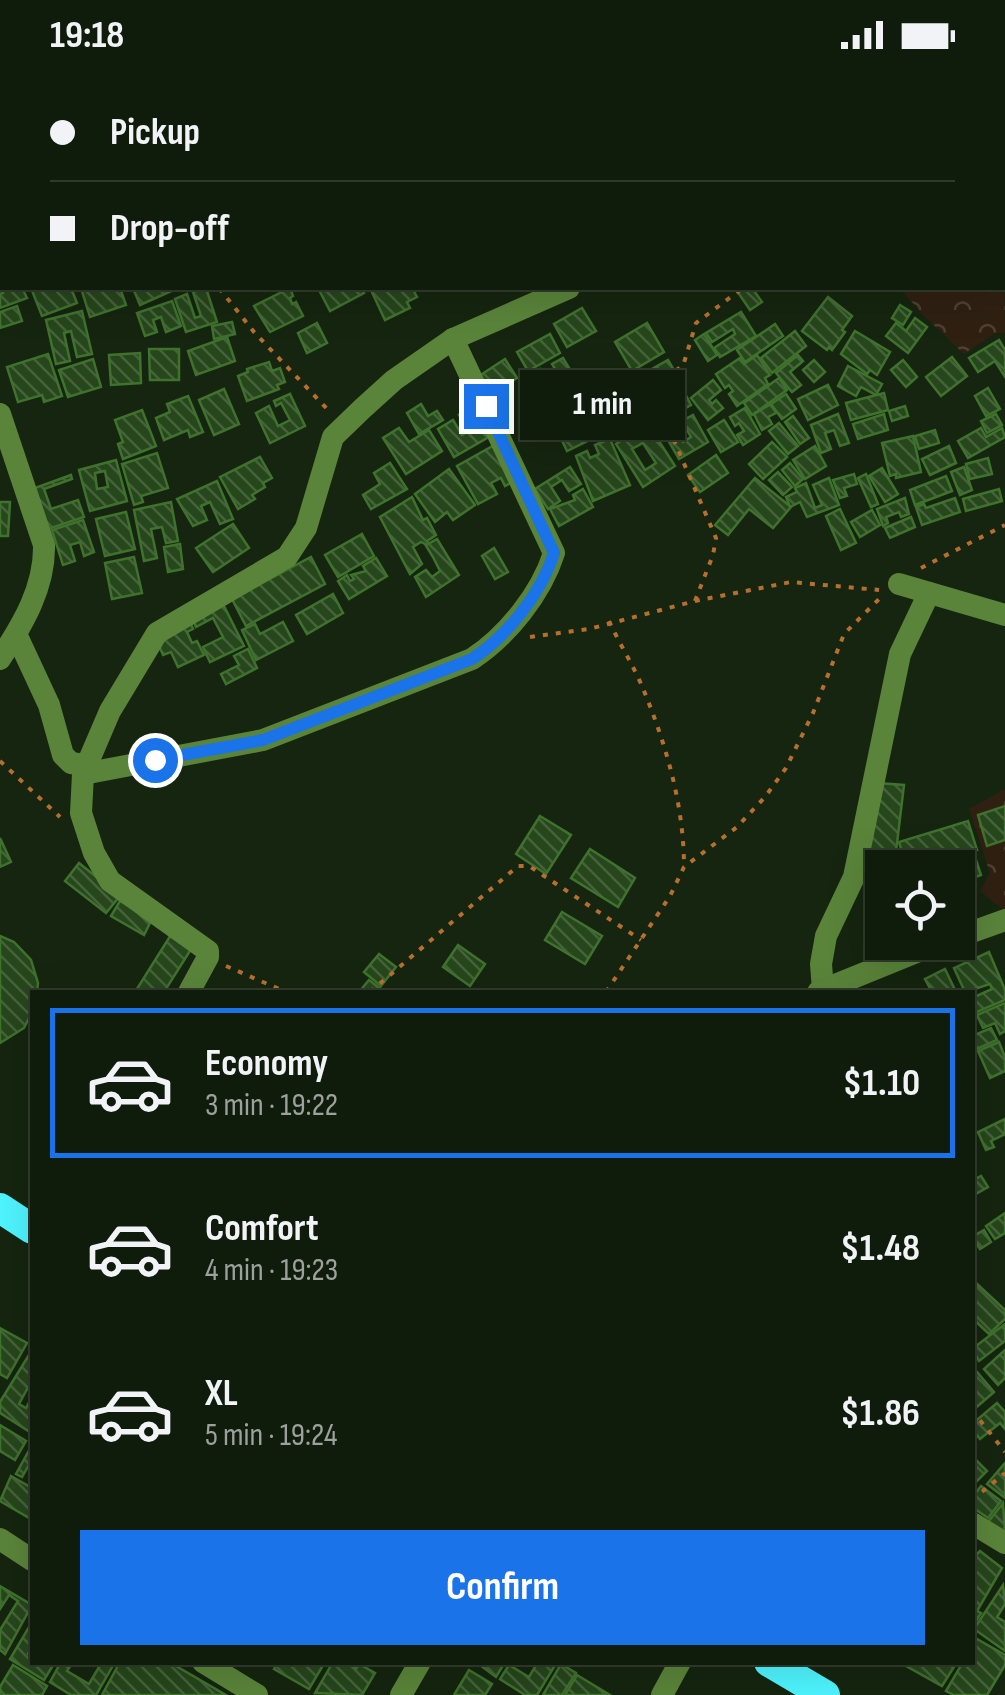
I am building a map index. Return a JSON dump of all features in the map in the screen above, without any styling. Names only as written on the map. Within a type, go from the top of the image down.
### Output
[{"type":"highway","points":[[0,1208],[30,1227]]},
{"type":"highway","points":[[774,1665],[826,1695]]},
{"type":"street","points":[[190,990],[208,958],[204,946],[110,881],[94,853],[81,813],[84,769],[110,710],[156,633],[287,557],[306,528],[334,436],[394,380],[453,339],[564,290]]},
{"type":"street","points":[[16,634],[49,705],[62,755],[84,769],[263,740],[472,659],[494,644],[523,608],[554,553],[453,339]]},
{"type":"street","points":[[0,414],[44,545],[44,567],[16,634],[0,659]]},
{"type":"street","points":[[899,584],[1005,616]]},
{"type":"street","points":[[820,990],[826,936],[854,877],[900,654],[929,592]]},
{"type":"street","points":[[975,931],[1005,920]]},
{"type":"street","points":[[822,990],[897,960]]},
{"type":"street","points":[[975,1524],[1005,1544]]},
{"type":"street","points":[[0,1539],[30,1559]]},
{"type":"street","points":[[208,1665],[257,1695]]},
{"type":"street","points":[[401,1695],[418,1665]]},
{"type":"street","points":[[662,1695],[678,1665]]},
{"type":"path","points":[[221,290],[254,332],[344,427]]},
{"type":"path","points":[[695,600],[716,538],[652,388],[683,366],[692,332],[700,319],[740,290]]},
{"type":"path","points":[[899,584],[915,571],[1005,525]]},
{"type":"path","points":[[494,644],[589,629],[695,600],[791,582],[889,591],[844,634],[800,742],[765,797],[737,827],[684,866]]},
{"type":"path","points":[[607,990],[670,896],[684,866],[684,828],[678,796],[644,689],[609,621]]},
{"type":"path","points":[[0,761],[94,853]]},
{"type":"path","points":[[372,990],[518,866],[528,866],[641,940]]},
{"type":"path","points":[[208,958],[281,990]]},
{"type":"path","points":[[975,1414],[1005,1452]]},
{"type":"path","points":[[975,1497],[1005,1472]]},
{"type":"green space","points":[[902,290],[1005,290],[1005,333],[995,333],[964,354]]},
{"type":"green space","points":[[1005,789],[1005,911],[980,891],[990,873],[969,809]]},
{"type":"building","points":[[2,290],[23,290],[27,298],[0,308]]},
{"type":"building","points":[[32,290],[72,290],[77,303],[42,316]]},
{"type":"building","points":[[82,290],[121,290],[126,305],[90,317]]},
{"type":"building","points":[[134,290],[174,290],[140,305]]},
{"type":"building","points":[[207,290],[217,322],[186,332],[175,299],[187,294],[195,318],[201,316],[193,292]]},
{"type":"building","points":[[291,290],[292,304],[296,302],[303,316],[270,332],[254,306]]},
{"type":"building","points":[[319,290],[364,293],[330,311]]},
{"type":"building","points":[[371,290],[413,290],[417,297],[407,302],[410,308],[385,320]]},
{"type":"building","points":[[736,290],[753,290],[762,302],[750,310]]},
{"type":"building","points":[[828,297],[852,316],[832,350],[802,331]]},
{"type":"building","points":[[172,301],[181,326],[166,332],[161,317],[153,320],[157,332],[145,336],[137,313]]},
{"type":"building","points":[[900,305],[911,312],[903,325],[892,318]]},
{"type":"building","points":[[17,306],[22,321],[0,328],[0,312]]},
{"type":"building","points":[[582,308],[596,331],[567,347],[554,324]]},
{"type":"building","points":[[82,311],[92,354],[77,357],[71,331],[64,333],[70,361],[56,364],[46,320]]},
{"type":"building","points":[[741,312],[756,336],[720,357],[714,348],[735,334],[733,329],[712,342],[706,333]]},
{"type":"building","points":[[915,318],[927,327],[908,353],[886,336],[896,323],[906,331]]},
{"type":"building","points":[[232,322],[235,334],[214,339],[212,326]]},
{"type":"building","points":[[317,323],[327,343],[307,353],[298,333]]},
{"type":"building","points":[[647,323],[664,352],[632,371],[615,342]]},
{"type":"building","points":[[775,324],[783,336],[745,362],[737,350]]},
{"type":"building","points":[[795,331],[806,346],[772,373],[761,358]]},
{"type":"building","points":[[855,331],[890,352],[877,375],[870,370],[867,374],[841,354]]},
{"type":"building","points":[[550,334],[560,353],[528,371],[517,352]]},
{"type":"building","points":[[704,334],[717,355],[708,361],[695,340]]},
{"type":"building","points":[[227,337],[235,361],[196,375],[188,351]]},
{"type":"building","points":[[999,340],[1005,350],[1005,377],[995,361],[978,372],[969,358]]},
{"type":"building","points":[[149,349],[179,349],[179,380],[150,380]]},
{"type":"building","points":[[140,353],[141,383],[111,385],[109,355]]},
{"type":"building","points":[[48,354],[62,396],[44,402],[42,395],[18,402],[7,367]]},
{"type":"building","points":[[757,355],[770,375],[765,378],[768,384],[737,406],[729,394],[733,391],[729,385],[725,388],[716,374],[740,358],[744,364]]},
{"type":"building","points":[[798,355],[803,361],[790,372],[801,385],[792,392],[776,373]]},
{"type":"building","points":[[952,357],[967,376],[941,396],[926,377]]},
{"type":"building","points":[[563,358],[572,373],[561,379],[552,364]]},
{"type":"building","points":[[93,359],[101,387],[68,397],[59,370]]},
{"type":"building","points":[[505,359],[517,378],[488,397],[476,378]]},
{"type":"building","points":[[668,360],[682,384],[650,402],[636,378]]},
{"type":"building","points":[[814,360],[825,372],[814,382],[803,370]]},
{"type":"building","points":[[903,360],[917,377],[906,387],[891,370]]},
{"type":"building","points":[[269,362],[272,371],[280,368],[285,382],[277,385],[279,389],[247,401],[238,376]]},
{"type":"building","points":[[848,366],[882,384],[876,395],[861,387],[856,396],[838,386]]},
{"type":"building","points":[[540,369],[550,387],[540,392],[530,374]]},
{"type":"building","points":[[575,378],[584,394],[552,413],[541,395],[553,388],[557,395],[567,389],[564,384]]},
{"type":"building","points":[[779,378],[787,390],[752,415],[744,403]]},
{"type":"building","points":[[713,380],[721,390],[709,400],[712,404],[716,400],[723,408],[708,420],[691,398]]},
{"type":"building","points":[[828,385],[838,405],[808,420],[798,399]]},
{"type":"building","points":[[682,388],[691,405],[682,410],[673,394]]},
{"type":"building","points":[[988,388],[1000,409],[986,416],[975,396]]},
{"type":"building","points":[[224,389],[239,424],[214,435],[199,400]]},
{"type":"building","points":[[884,393],[888,410],[851,420],[846,403]]},
{"type":"building","points":[[290,394],[305,426],[270,443],[256,413],[269,406],[278,426],[290,420],[281,403],[276,406],[274,401]]},
{"type":"building","points":[[786,394],[796,409],[782,419],[771,404]]},
{"type":"building","points":[[188,396],[203,432],[190,437],[188,430],[164,440],[156,418],[170,412],[167,404]]},
{"type":"building","points":[[663,397],[667,403],[672,400],[677,409],[659,419],[651,404]]},
{"type":"building","points":[[421,404],[428,416],[437,411],[443,420],[419,434],[407,413]]},
{"type":"building","points":[[477,404],[494,434],[454,457],[438,429],[453,420],[462,435],[469,431],[459,415]]},
{"type":"building","points":[[771,404],[776,413],[768,417],[772,424],[762,430],[754,414]]},
{"type":"building","points":[[905,406],[908,416],[892,421],[889,411]]},
{"type":"building","points":[[745,408],[760,434],[743,445],[737,435],[744,431],[730,417]]},
{"type":"building","points":[[142,410],[156,446],[123,459],[118,444],[123,442],[115,420]]},
{"type":"building","points":[[594,410],[604,433],[567,451],[556,428]]},
{"type":"building","points":[[838,414],[849,443],[840,446],[834,430],[825,433],[831,449],[821,453],[811,425]]},
{"type":"building","points":[[884,414],[888,430],[858,439],[853,424]]},
{"type":"building","points":[[996,414],[1002,425],[987,433],[981,421]]},
{"type":"building","points":[[693,415],[708,442],[679,459],[661,428],[672,422],[683,442],[691,437],[682,421]]},
{"type":"building","points":[[793,416],[809,438],[800,444],[785,422]]},
{"type":"building","points":[[724,420],[738,442],[721,452],[708,430]]},
{"type":"building","points":[[779,423],[798,446],[788,454],[769,431]]},
{"type":"building","points":[[648,424],[675,466],[643,487],[616,444]],"holes":[[[643,443],[656,463],[645,470],[632,449]]]},
{"type":"building","points":[[399,428],[409,442],[429,430],[442,451],[406,474],[383,438]]},
{"type":"building","points":[[981,428],[986,437],[1002,428],[1005,437],[968,458],[958,441]]},
{"type":"building","points":[[935,430],[939,443],[919,449],[915,436]]},
{"type":"building","points":[[913,436],[921,472],[890,476],[882,443]]},
{"type":"building","points":[[610,439],[630,485],[593,501],[576,456],[587,451],[590,458],[599,454],[595,445]]},
{"type":"building","points":[[772,442],[787,457],[763,479],[749,464]]},
{"type":"building","points":[[498,443],[518,479],[505,486],[501,478],[491,483],[497,494],[478,504],[457,466]]},
{"type":"building","points":[[815,446],[826,466],[805,479],[793,460]]},
{"type":"building","points":[[949,446],[956,463],[930,475],[922,459]]},
{"type":"building","points":[[157,453],[168,488],[141,496],[143,502],[134,505],[122,464]]},
{"type":"building","points":[[716,455],[728,473],[700,492],[688,475]]},
{"type":"building","points":[[260,457],[272,478],[252,495],[255,499],[238,509],[220,477]]},
{"type":"building","points":[[988,458],[992,474],[970,479],[966,464]]},
{"type":"building","points":[[116,460],[127,501],[90,511],[79,470]],"holes":[[[105,471],[108,487],[97,489],[95,473]]]},
{"type":"building","points":[[390,463],[407,489],[371,509],[363,495],[380,484],[374,473]]},
{"type":"building","points":[[790,463],[803,479],[795,486],[782,470]]},
{"type":"building","points":[[570,467],[581,484],[569,491],[562,480],[551,487],[560,501],[548,509],[535,489]]},
{"type":"building","points":[[964,467],[972,490],[960,495],[951,472]]},
{"type":"building","points":[[882,468],[898,494],[885,502],[869,476]]},
{"type":"building","points":[[449,469],[475,505],[453,520],[447,512],[435,522],[415,494]]},
{"type":"building","points":[[778,472],[792,487],[783,495],[769,480]]},
{"type":"building","points":[[854,474],[857,484],[844,488],[847,496],[840,498],[833,480]]},
{"type":"building","points":[[866,474],[878,504],[871,507],[858,478]]},
{"type":"building","points":[[71,475],[72,479],[44,489],[51,509],[78,500],[84,517],[48,529],[35,488]]},
{"type":"building","points":[[946,476],[952,491],[915,505],[910,490]]},
{"type":"building","points":[[755,478],[791,507],[773,528],[749,509],[728,535],[715,525]]},
{"type":"building","points":[[829,478],[839,505],[807,517],[800,502],[790,507],[786,497],[806,483],[815,508],[822,505],[813,485]]},
{"type":"building","points":[[217,481],[233,519],[220,524],[210,502],[201,506],[207,520],[193,526],[177,499]]},
{"type":"building","points":[[583,489],[593,507],[559,526],[550,509],[575,500],[573,495]]},
{"type":"building","points":[[999,489],[1002,501],[966,511],[963,499]]},
{"type":"building","points":[[412,497],[436,535],[428,544],[437,539],[459,575],[426,597],[415,577],[426,570],[432,577],[440,571],[433,557],[421,542],[413,547],[422,564],[410,574],[380,517]]},
{"type":"building","points":[[905,498],[909,514],[901,517],[899,512],[886,517],[888,523],[883,526],[877,509]]},
{"type":"building","points":[[955,498],[960,512],[922,525],[916,507],[924,504],[926,508]]},
{"type":"building","points":[[0,502],[10,502],[8,536],[0,536]]},
{"type":"building","points":[[171,502],[178,541],[166,543],[162,527],[151,529],[157,558],[144,561],[134,510]]},
{"type":"building","points":[[840,509],[856,543],[841,550],[826,516]]},
{"type":"building","points":[[872,510],[880,525],[860,537],[851,522]]},
{"type":"building","points":[[126,512],[135,549],[105,556],[96,519]]},
{"type":"building","points":[[911,517],[915,527],[890,538],[885,528]]},
{"type":"building","points":[[83,520],[94,552],[84,556],[80,542],[70,545],[75,561],[63,565],[52,530]]},
{"type":"building","points":[[233,524],[249,548],[213,572],[196,548]]},
{"type":"building","points":[[362,534],[374,556],[338,577],[325,555]]},
{"type":"building","points":[[180,544],[183,569],[168,572],[164,547]]},
{"type":"building","points":[[494,548],[508,572],[495,579],[482,556]]},
{"type":"building","points":[[134,557],[142,593],[112,599],[105,563]]},
{"type":"building","points":[[311,557],[325,584],[246,626],[232,599]]},
{"type":"building","points":[[376,558],[387,576],[349,599],[338,581],[347,575],[350,581],[354,579],[351,575],[366,571],[363,566]]},
{"type":"building","points":[[333,594],[343,613],[307,634],[296,615]]},
{"type":"building","points":[[222,602],[244,646],[210,662],[203,647],[223,637],[213,618],[196,627],[192,617]]},
{"type":"building","points":[[189,619],[193,629],[187,632],[204,655],[178,667],[171,652],[163,655],[157,641]]},
{"type":"building","points":[[283,622],[293,641],[256,660],[242,630],[255,624],[260,634]]},
{"type":"building","points":[[248,649],[257,668],[226,684],[221,674],[239,665],[234,656]]},
{"type":"building","points":[[878,783],[904,785],[896,850],[867,850]]},
{"type":"building","points":[[1005,806],[1005,840],[987,846],[978,815]]},
{"type":"building","points":[[540,816],[571,835],[546,874],[516,854]]},
{"type":"building","points":[[968,821],[977,850],[901,850],[899,842]]},
{"type":"building","points":[[0,838],[11,862],[0,867]]},
{"type":"building","points":[[590,849],[635,878],[618,907],[571,878]]},
{"type":"building","points":[[79,863],[120,896],[106,913],[65,881]]},
{"type":"building","points":[[120,901],[152,919],[144,935],[111,916]]},
{"type":"building","points":[[562,912],[602,936],[585,964],[545,940]]},
{"type":"building","points":[[174,930],[195,943],[165,990],[136,990]]},
{"type":"building","points":[[0,936],[14,942],[31,960],[38,983],[37,990],[30,990],[30,1016],[24,1028],[0,1043]]},
{"type":"building","points":[[458,945],[485,964],[470,986],[443,967]]},
{"type":"building","points":[[989,952],[1005,990],[1005,1000],[975,1013],[975,997],[992,989],[990,984],[964,990],[954,968]]},
{"type":"building","points":[[379,954],[396,967],[381,986],[364,972]]},
{"type":"building","points":[[945,969],[955,990],[931,990],[925,979]]},
{"type":"building","points":[[369,980],[382,990],[361,990]]},
{"type":"building","points":[[1005,1003],[1005,1031],[1000,1034],[995,1023],[983,1028],[977,1015]]},
{"type":"building","points":[[991,1028],[997,1040],[975,1050],[975,1035]]},
{"type":"building","points":[[999,1042],[1005,1071],[990,1078],[978,1051]]},
{"type":"building","points":[[1005,1119],[1005,1134],[991,1141],[994,1147],[986,1150],[978,1132]]},
{"type":"building","points":[[981,1176],[988,1187],[975,1194],[975,1179]]},
{"type":"building","points":[[1005,1213],[1005,1233],[995,1239],[986,1226]]},
{"type":"building","points":[[984,1230],[991,1242],[980,1249],[975,1235]]},
{"type":"building","points":[[975,1284],[1005,1310],[1005,1319],[989,1334],[975,1321]]},
{"type":"building","points":[[1005,1324],[1005,1341],[979,1361],[975,1347]]},
{"type":"building","points":[[0,1328],[27,1343],[7,1378],[0,1374]]},
{"type":"building","points":[[1005,1350],[1005,1378],[998,1385],[984,1369]]},
{"type":"building","points":[[30,1353],[30,1384],[19,1404],[26,1408],[30,1401],[30,1432],[0,1413],[0,1402]]},
{"type":"building","points":[[975,1370],[994,1392],[975,1408]]},
{"type":"building","points":[[997,1403],[1005,1412],[1005,1429],[1000,1423],[980,1439],[975,1433],[975,1421]]},
{"type":"building","points":[[0,1425],[26,1441],[15,1460],[0,1451]]},
{"type":"building","points":[[30,1449],[30,1463],[22,1477],[16,1474]]},
{"type":"building","points":[[975,1459],[987,1471],[975,1483]]},
{"type":"building","points":[[1005,1463],[1005,1498],[987,1484]]},
{"type":"building","points":[[11,1476],[30,1487],[30,1518],[0,1501]]},
{"type":"building","points":[[981,1486],[1001,1501],[988,1518],[975,1509],[975,1494]]},
{"type":"building","points":[[1003,1503],[1005,1533],[981,1531]]},
{"type":"building","points":[[980,1551],[1002,1568],[977,1611],[981,1613],[975,1623],[975,1556]]},
{"type":"building","points":[[1003,1585],[1005,1604],[997,1617],[1005,1622],[1005,1651],[975,1627]]},
{"type":"building","points":[[0,1586],[30,1604],[5,1654],[0,1650],[0,1630],[18,1601],[9,1595],[0,1609]]},
{"type":"building","points":[[30,1625],[30,1665],[53,1665],[44,1680],[10,1659]]},
{"type":"building","points":[[977,1639],[1005,1655],[1005,1665],[987,1695],[954,1695],[946,1691],[961,1665],[975,1665]]},
{"type":"building","points":[[13,1665],[47,1686],[42,1695],[0,1695],[0,1687]]},
{"type":"building","points":[[59,1665],[71,1665],[67,1671],[89,1684],[100,1665],[113,1665],[96,1695],[71,1695],[50,1682]]},
{"type":"building","points":[[118,1665],[174,1665],[226,1695],[102,1695]]},
{"type":"building","points":[[276,1665],[323,1665],[309,1689],[274,1669]]},
{"type":"building","points":[[331,1665],[351,1665],[356,1669],[361,1665],[375,1673],[362,1695],[315,1693]]},
{"type":"building","points":[[480,1665],[503,1665],[496,1677]]},
{"type":"building","points":[[509,1665],[529,1677],[535,1667],[532,1665],[555,1665],[537,1695],[525,1695],[500,1679]]},
{"type":"building","points":[[560,1665],[576,1673],[562,1695],[543,1695]]},
{"type":"building","points":[[906,1665],[955,1665],[942,1686]]},
{"type":"building","points":[[469,1670],[492,1684],[485,1695],[454,1695]]},
{"type":"building","points":[[577,1675],[610,1695],[565,1695]]},
{"type":"route","points":[[155,760],[263,740],[472,659],[494,644],[523,608],[554,553],[486,406]]}]
